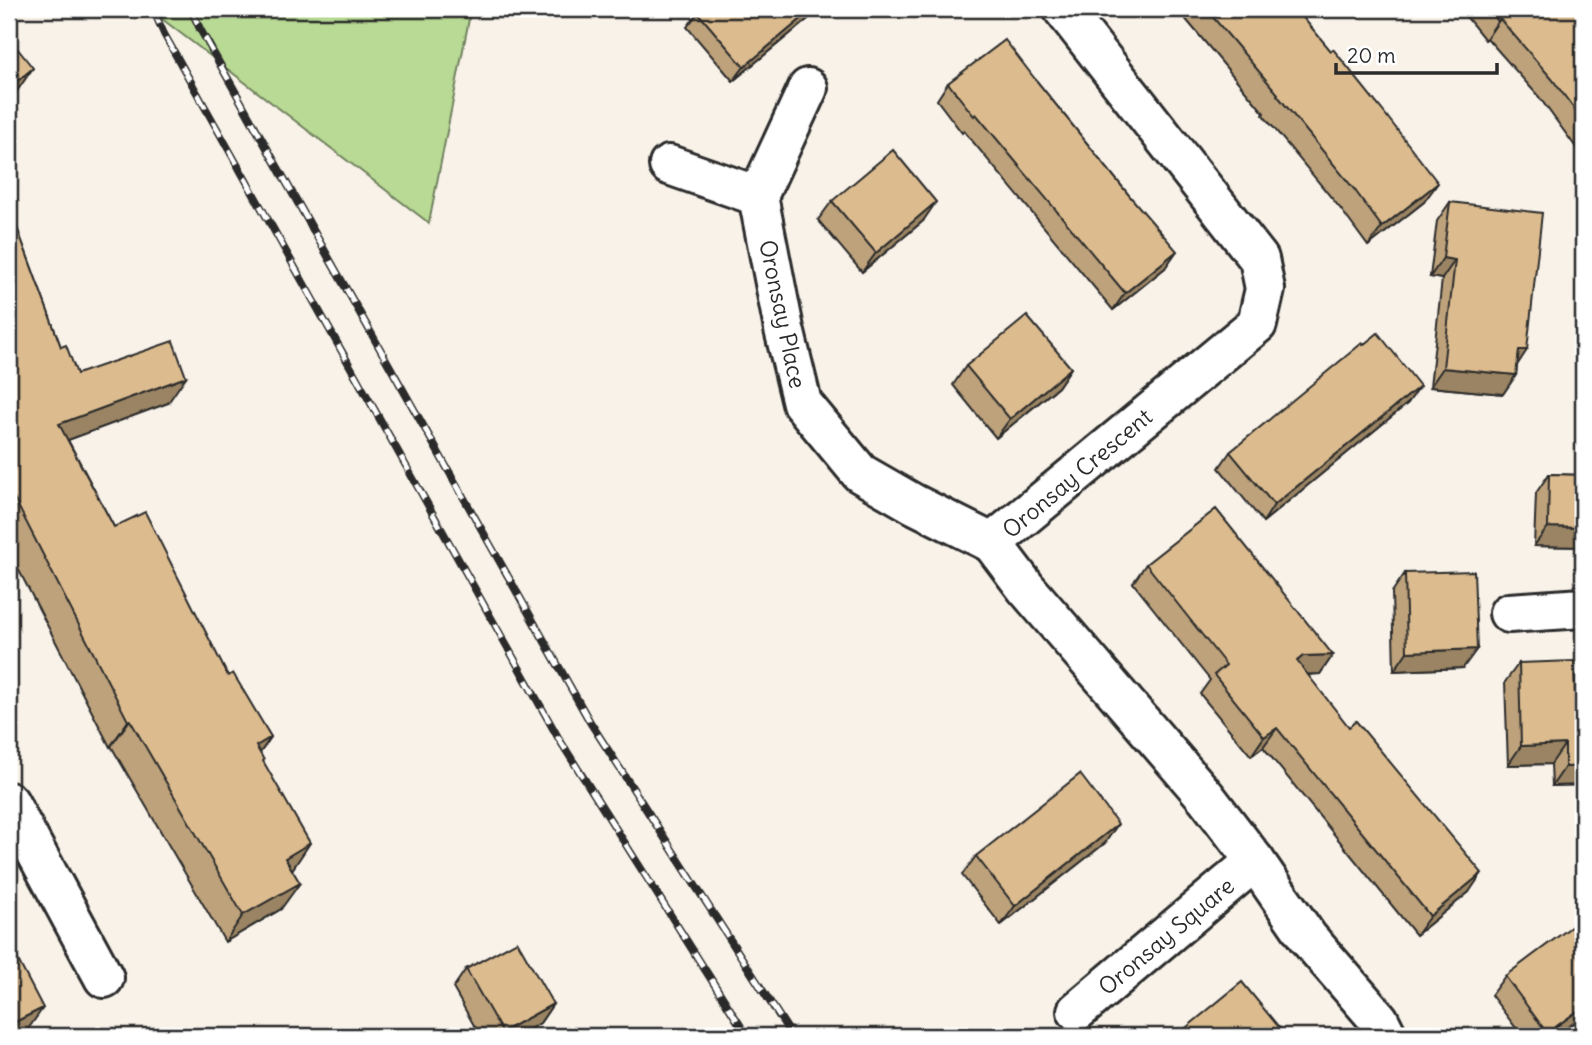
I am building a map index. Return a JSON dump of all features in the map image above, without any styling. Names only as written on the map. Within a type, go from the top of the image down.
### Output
[{"type":"street","name":"Oronsay Crescent","points":[[1063,9],[1259,259],[1265,289],[1257,324],[992,543],[1026,588],[1206,797],[1255,861],[1308,938],[1379,1020],[1387,1036]]},
{"type":"street","points":[[669,165],[758,196],[808,88]]},
{"type":"street","name":"Oronsay Place","points":[[758,196],[784,329],[802,403],[860,473],[992,543]]},
{"type":"street","points":[[1509,613],[1583,608]]},
{"type":"street","points":[[9,802],[104,978]]},
{"type":"street","name":"Oronsay Square","points":[[1077,1011],[1255,861]]},
{"type":"green space","points":[[149,9],[471,9],[429,223]]},
{"type":"building","points":[[702,9],[813,9],[744,67],[698,13]]},
{"type":"building","points":[[1206,9],[1296,9],[1331,51],[1333,49],[1438,183],[1382,227],[1278,94]]},
{"type":"building","points":[[1488,9],[1583,9],[1583,121],[1552,79],[1500,19],[1498,21]]},
{"type":"building","points":[[9,38],[33,68],[9,88]]},
{"type":"building","points":[[1005,40],[1177,251],[1125,293],[948,83]]},
{"type":"building","points":[[893,150],[936,202],[876,253],[832,201]]},
{"type":"building","points":[[1450,202],[1542,213],[1527,350],[1519,350],[1516,375],[1443,368],[1455,260],[1443,258]]},
{"type":"building","points":[[9,206],[61,347],[66,345],[77,374],[173,341],[186,377],[59,424],[114,527],[145,512],[228,676],[233,673],[271,737],[256,746],[310,843],[285,858],[300,883],[243,915],[130,720],[128,721],[9,485]]},
{"type":"building","points":[[1027,316],[1071,368],[1010,419],[966,366]]},
{"type":"building","points":[[1378,333],[1420,386],[1274,505],[1230,452],[1362,343],[1363,345]]},
{"type":"building","points":[[1549,474],[1583,475],[1583,528],[1548,527]]},
{"type":"building","points":[[1216,509],[1333,655],[1303,656],[1297,661],[1349,727],[1356,721],[1482,873],[1430,916],[1277,728],[1264,737],[1214,675],[1226,665],[1146,564]]},
{"type":"building","points":[[1474,571],[1477,649],[1407,652],[1405,573]]},
{"type":"building","points":[[1574,661],[1576,721],[1583,721],[1583,766],[1565,767],[1565,744],[1521,746],[1519,663]]},
{"type":"building","points":[[1080,774],[1118,824],[1015,906],[976,856]]},
{"type":"building","points":[[1583,918],[1583,1007],[1547,1033],[1505,976]]},
{"type":"building","points":[[517,941],[553,1004],[502,1032],[466,969]]},
{"type":"building","points":[[9,943],[43,1008],[9,1025]]},
{"type":"building","points":[[1242,982],[1282,1031],[1275,1036],[1176,1036]]},
{"type":"building","points":[[315,1029],[343,1036],[314,1036]]},
{"type":"railway","points":[[153,9],[164,34],[559,739],[747,1036]]},
{"type":"railway","points":[[191,9],[590,722],[792,1036]]}]
